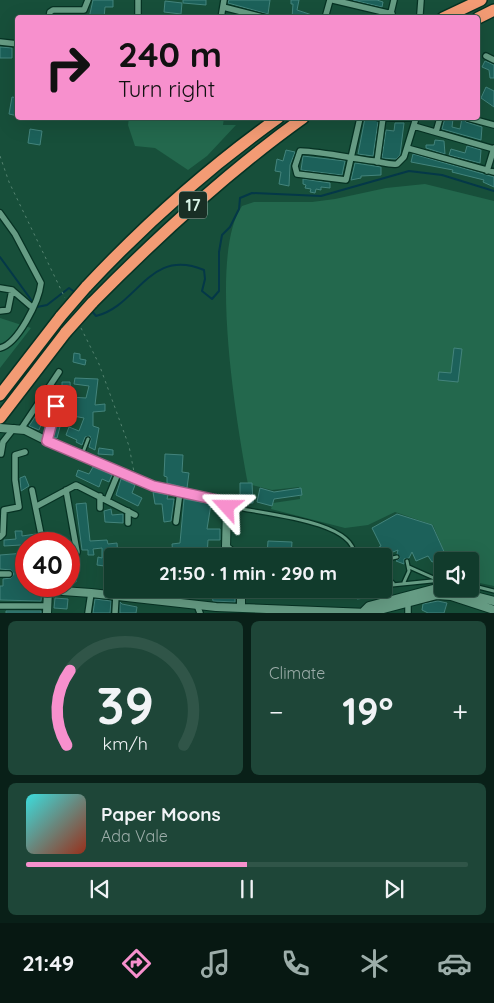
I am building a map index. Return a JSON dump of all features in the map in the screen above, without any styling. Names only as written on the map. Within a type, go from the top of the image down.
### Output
[{"type":"highway","points":[[449,15],[481,0]]},
{"type":"highway","points":[[480,17],[494,10]]},
{"type":"highway","name":"17","points":[[0,395],[61,316],[122,249],[244,142],[275,120]]},
{"type":"highway","name":"17","points":[[0,418],[66,332],[92,303],[205,195],[253,154],[300,120]]},
{"type":"street","points":[[50,15],[53,10],[84,10],[87,7],[88,0]]},
{"type":"street","points":[[138,0],[138,15]]},
{"type":"street","points":[[220,15],[224,0]]},
{"type":"street","points":[[327,15],[332,0],[387,15]]},
{"type":"street","points":[[391,15],[394,0]]},
{"type":"street","points":[[420,14],[421,0]]},
{"type":"street","points":[[223,7],[254,15]]},
{"type":"street","points":[[0,42],[15,44]]},
{"type":"street","points":[[486,56],[494,60]]},
{"type":"street","points":[[480,119],[483,122]]},
{"type":"street","points":[[360,120],[352,159],[348,179],[344,181],[300,176],[295,171],[300,151],[352,159],[398,164],[402,162],[416,120]]},
{"type":"street","points":[[377,162],[383,120]]},
{"type":"street","points":[[436,132],[439,120]]},
{"type":"street","points":[[476,120],[494,126]]},
{"type":"street","points":[[414,126],[494,149],[487,171]]},
{"type":"street","points":[[407,148],[494,172]]},
{"type":"street","points":[[0,213],[15,234],[40,279],[41,286],[33,308],[20,330],[7,346],[0,348]]},
{"type":"street","points":[[0,288],[12,290],[33,308]]},
{"type":"street","points":[[0,311],[8,310],[12,290]]},
{"type":"street","points":[[25,452],[15,456],[1,455],[3,442],[59,372]]},
{"type":"street","points":[[47,441],[56,406]]},
{"type":"street","points":[[0,428],[15,428],[153,486],[226,504],[228,548]]},
{"type":"street","points":[[0,537],[3,534],[4,510],[19,507],[15,480],[15,456]]},
{"type":"street","points":[[107,500],[119,471]]},
{"type":"street","points":[[37,506],[76,485],[134,515]]},
{"type":"street","points":[[32,490],[41,532]]},
{"type":"street","points":[[66,490],[73,532]]},
{"type":"street","points":[[176,522],[180,492]]},
{"type":"street","points":[[100,496],[100,508]]},
{"type":"street","points":[[128,511],[128,523]]},
{"type":"street","points":[[0,574],[9,574]]},
{"type":"street","points":[[377,610],[433,589],[452,590],[494,601]]},
{"type":"street","points":[[80,592],[104,595]]},
{"type":"street","points":[[88,613],[91,593]]},
{"type":"street","points":[[129,598],[198,609],[241,608],[264,611],[367,611],[437,595],[451,596],[494,610]]},
{"type":"street","points":[[115,613],[116,598]]},
{"type":"street","points":[[241,608],[242,598]]},
{"type":"street","points":[[408,602],[408,613]]},
{"type":"street","points":[[0,606],[47,609]]},
{"type":"lane","points":[[82,455],[88,439]]},
{"type":"lane","points":[[243,509],[331,529],[344,535],[354,548]]},
{"type":"lane","points":[[392,558],[397,557]]},
{"type":"lane","points":[[403,582],[409,567],[407,562]]},
{"type":"lane","points":[[409,567],[434,578]]},
{"type":"lane","points":[[393,584],[434,579]]},
{"type":"lane","points":[[479,587],[494,591]]},
{"type":"path","points":[[0,156],[9,182],[65,298]]},
{"type":"path","points":[[77,321],[93,350],[130,446],[135,477]]},
{"type":"green space","points":[[129,120],[224,120],[223,125],[236,125],[207,156],[188,170],[155,148],[135,146],[128,125]]},
{"type":"green space","points":[[425,184],[494,201],[494,586],[479,583],[479,552],[444,552],[433,525],[395,512],[368,525],[345,528],[271,509],[273,503],[300,499],[299,487],[272,490],[248,484],[232,383],[226,300],[227,262],[232,229],[242,206],[254,202],[312,202],[386,188]]},
{"type":"green space","points":[[0,318],[31,328],[0,368]]},
{"type":"building","points":[[93,0],[113,0],[113,7],[105,7],[104,15],[90,15]]},
{"type":"building","points":[[183,0],[206,0],[206,5],[183,3]]},
{"type":"building","points":[[229,0],[270,0],[268,14],[228,3]]},
{"type":"building","points":[[291,0],[299,0],[297,10],[312,15],[292,15],[293,4],[291,4]]},
{"type":"building","points":[[353,0],[377,0],[383,2],[382,7]]},
{"type":"building","points":[[165,1],[182,3],[181,14],[164,12]]},
{"type":"building","points":[[0,47],[12,48],[12,58],[0,58]]},
{"type":"building","points":[[485,61],[494,65],[494,78],[490,78],[489,70],[482,67]]},
{"type":"building","points":[[486,87],[494,91],[494,107],[481,98]]},
{"type":"building","points":[[12,97],[15,98],[15,115],[9,114]]},
{"type":"building","points":[[365,120],[376,120],[378,122],[373,156],[358,154]]},
{"type":"building","points":[[444,120],[453,120],[452,127],[460,129],[462,120],[464,120],[482,127],[481,140],[442,129]]},
{"type":"building","points":[[395,123],[404,123],[400,155],[396,159],[382,158],[386,130],[394,131]]},
{"type":"building","points":[[30,129],[42,131],[40,145],[28,143]]},
{"type":"building","points":[[435,140],[444,141],[445,154],[426,148],[426,145],[434,145]]},
{"type":"building","points":[[467,146],[481,150],[480,163],[449,155],[451,149],[465,153]]},
{"type":"building","points":[[286,150],[295,152],[290,165],[289,186],[279,184],[281,172],[275,171],[277,159],[283,161]]},
{"type":"building","points":[[413,154],[494,177],[494,187],[483,182],[484,180],[452,172],[453,170],[411,162]]},
{"type":"building","points":[[303,156],[345,161],[342,175],[301,170]]},
{"type":"building","points":[[355,163],[381,167],[381,175],[361,176],[361,178],[351,180]]},
{"type":"building","points":[[303,179],[330,183],[330,188],[321,187],[321,190],[316,189],[315,193],[310,192],[311,189],[305,188],[306,185],[303,184]]},
{"type":"building","points":[[454,348],[462,349],[458,382],[438,380],[439,372],[451,373]]},
{"type":"building","points":[[74,353],[80,354],[80,359],[86,360],[85,365],[73,362]]},
{"type":"building","points":[[75,378],[98,379],[95,405],[105,404],[105,411],[93,412],[93,426],[99,428],[95,450],[89,447],[90,436],[85,437],[82,445],[76,442],[77,440],[66,435],[69,427],[79,431],[84,418],[73,416],[70,425],[61,423],[57,438],[53,437],[61,407],[58,402],[52,403],[48,419],[43,419],[39,430],[29,426],[53,390],[62,390],[62,382],[70,382],[71,397],[86,398],[89,386],[74,384]]},
{"type":"building","points":[[99,448],[113,450],[113,455],[98,454]]},
{"type":"building","points":[[165,454],[183,455],[182,472],[189,473],[187,488],[167,483],[167,477],[164,476]]},
{"type":"building","points":[[93,467],[112,475],[109,482],[102,479],[99,487],[76,476],[78,470],[89,474]]},
{"type":"building","points":[[25,476],[29,486],[21,491],[20,478]]},
{"type":"building","points":[[121,479],[135,485],[132,493],[142,498],[138,506],[116,495]]},
{"type":"building","points":[[240,483],[252,483],[253,503],[240,503]]},
{"type":"building","points":[[260,488],[274,492],[301,488],[302,495],[274,499],[272,506],[257,502]]},
{"type":"building","points":[[153,492],[168,495],[167,499],[174,499],[171,521],[164,522],[162,504],[155,504]]},
{"type":"building","points":[[184,499],[211,504],[207,529],[220,529],[220,540],[208,540],[208,548],[172,548],[172,544],[180,543]]},
{"type":"building","points":[[86,503],[90,541],[107,540],[108,544],[117,543],[117,548],[104,548],[104,566],[97,565],[98,557],[102,558],[102,548],[93,549],[94,555],[88,555],[88,550],[82,550],[76,504]]},
{"type":"building","points":[[111,509],[112,515],[123,514],[123,523],[105,522],[104,511]]},
{"type":"building","points":[[397,514],[432,525],[444,552],[434,552],[434,561],[432,562],[428,556],[416,561],[412,552],[409,558],[404,559],[404,564],[396,561],[400,558],[397,554],[398,550],[392,552],[392,548],[379,548],[381,546],[372,528]]},
{"type":"building","points":[[15,539],[15,545],[4,546],[4,540]]},
{"type":"building","points":[[268,541],[292,542],[292,548],[268,548]]},
{"type":"building","points":[[15,554],[15,597],[41,597],[41,601],[0,600],[0,586],[3,586],[3,579],[11,578],[14,574],[11,570],[0,569],[0,555]]},
{"type":"building","points":[[55,598],[68,599],[67,609],[54,608]]},
{"type":"building","points":[[212,598],[235,598],[235,602],[213,601]]},
{"type":"building","points":[[95,599],[111,601],[110,613],[93,613]]},
{"type":"building","points":[[438,601],[447,603],[444,613],[428,613],[422,610],[423,604]]},
{"type":"building","points":[[120,602],[137,607],[136,613],[120,613]]},
{"type":"building","points":[[6,611],[41,611],[41,613],[6,613]]},
{"type":"waterway","points":[[91,310],[96,316],[110,310],[157,272],[170,266],[185,265],[204,270],[205,279],[202,291],[212,299],[219,291],[219,252],[222,235],[230,227],[239,209],[240,198],[252,193],[321,196],[409,171],[442,175],[494,191]]},
{"type":"waterway","points":[[0,257],[32,301]]},
{"type":"waterway","points":[[37,307],[47,305],[69,288],[76,293]]},
{"type":"route","points":[[56,406],[47,441],[153,486],[222,501],[227,507]]}]
